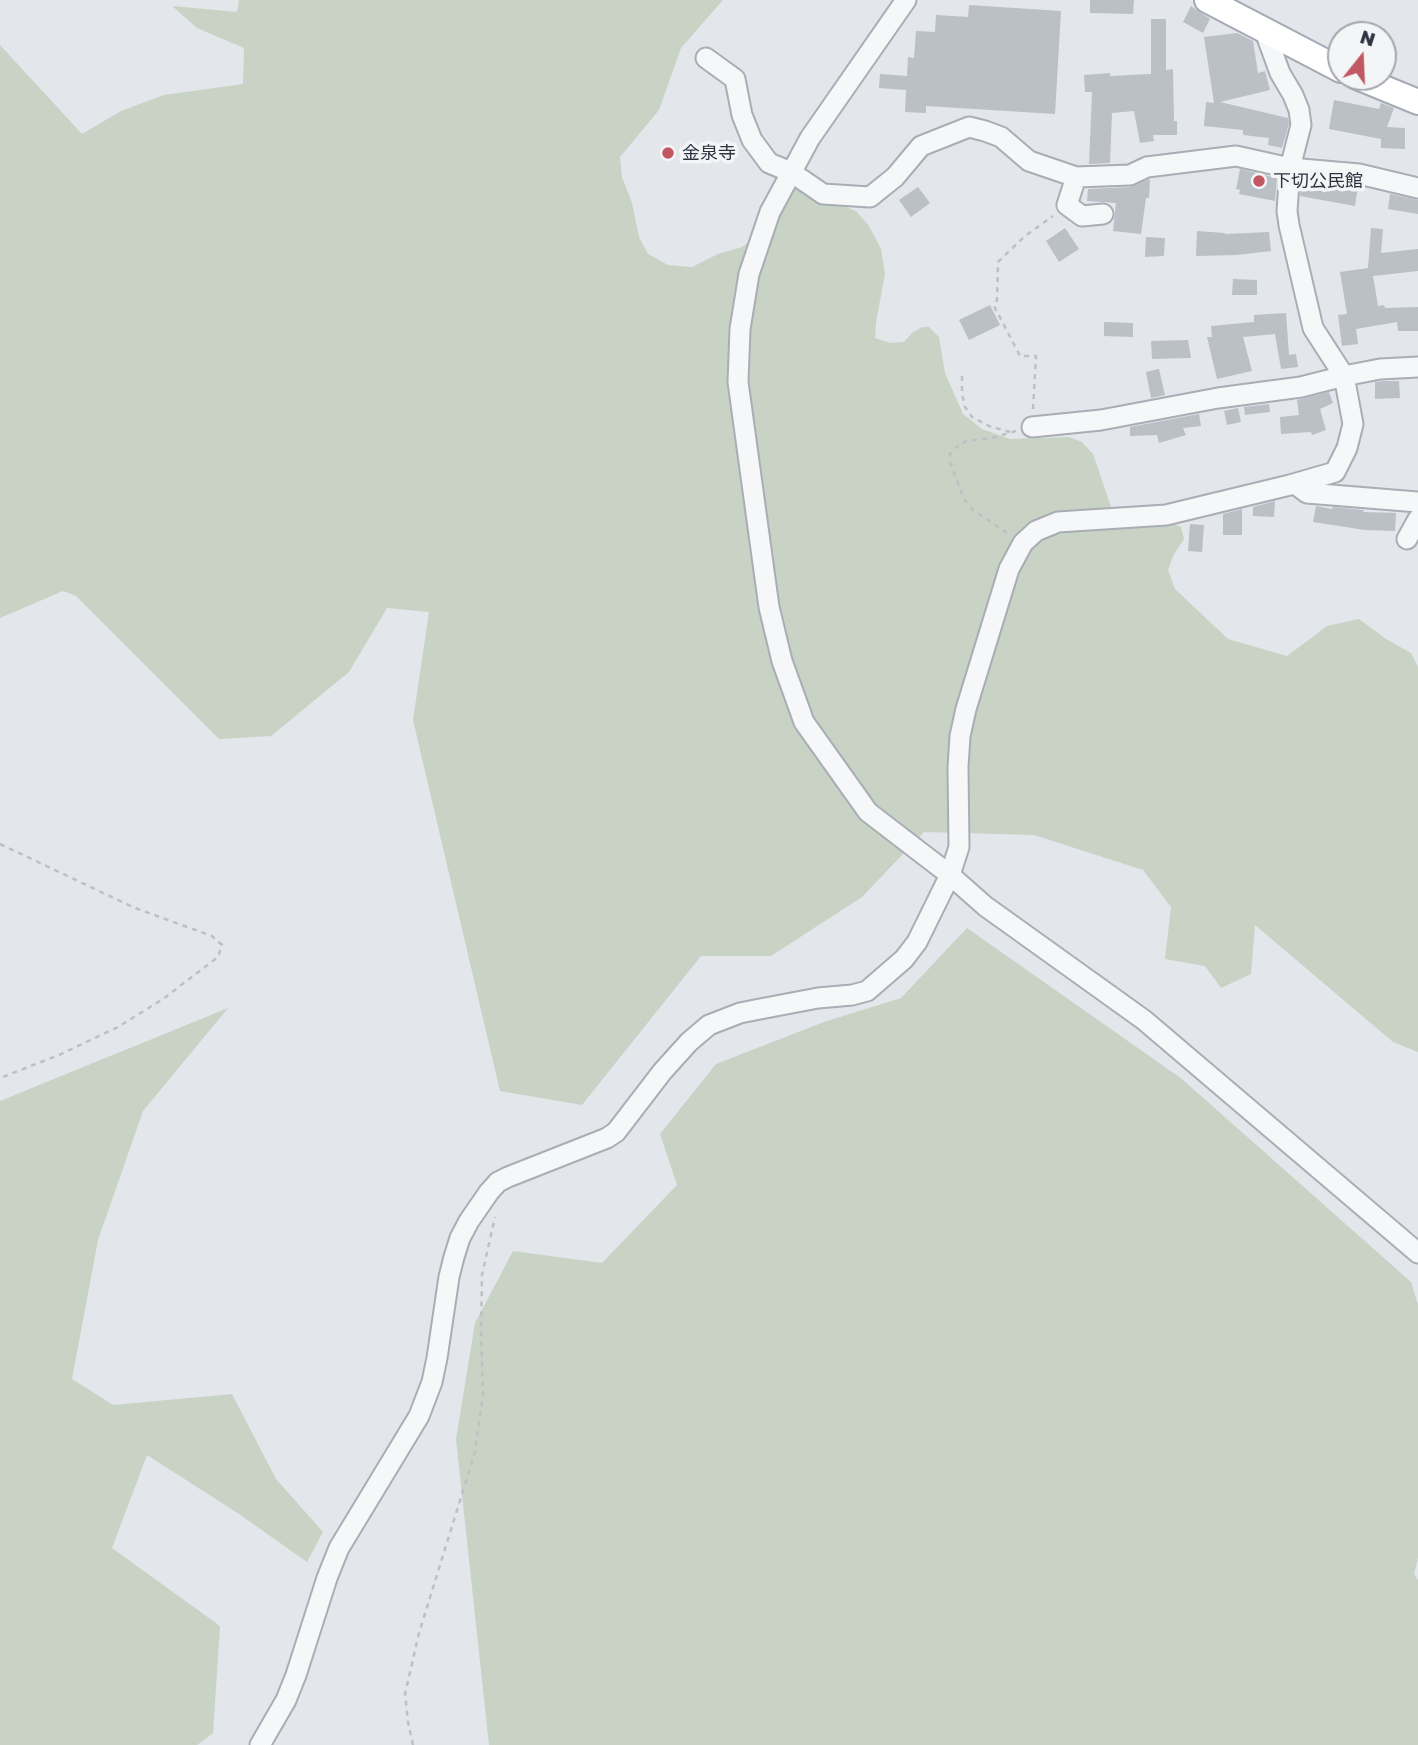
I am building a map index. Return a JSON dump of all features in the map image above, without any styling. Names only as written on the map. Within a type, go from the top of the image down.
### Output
[{"type":"main road","points":[[1207,0],[1327,63]]},
{"type":"main road","points":[[1391,91],[1418,102]]},
{"type":"street","points":[[906,0],[810,138],[770,212],[749,274],[740,329],[737,382],[769,607],[782,661],[804,722],[868,812],[950,875],[985,906],[1144,1020],[1418,1252]]},
{"type":"street","points":[[260,1745],[286,1700],[339,1548],[419,1416],[432,1382],[454,1256],[465,1230],[489,1192],[498,1182],[508,1177],[616,1132],[662,1072],[689,1042],[709,1025],[760,1009],[867,991],[904,959],[917,942],[950,875],[960,847],[958,767],[965,709],[1009,569],[1023,544],[1036,531],[1058,522],[1166,515],[1335,472],[1347,448],[1353,424],[1344,376],[1313,328],[1289,225],[1287,211],[1290,168],[1301,125],[1299,110],[1280,73],[1264,29]]},
{"type":"street","points":[[706,58],[736,79],[742,115],[752,139],[769,163],[791,172],[823,194],[870,197],[895,177],[921,146],[969,127],[1000,137],[1029,161],[1076,177],[1130,175],[1147,167],[1236,156],[1290,168],[1359,174],[1418,188]]},
{"type":"street","points":[[1076,177],[1067,205],[1082,216],[1103,214]]},
{"type":"street","points":[[1023,430],[1301,387],[1380,369],[1418,367]]},
{"type":"street","points":[[1294,484],[1307,493],[1418,502]]},
{"type":"street","points":[[1407,539],[1418,519]]},
{"type":"path","points":[[1023,430],[1036,356],[1020,356],[994,306],[997,300],[998,262],[1025,236],[1067,205]]},
{"type":"path","points":[[962,376],[965,407],[972,417],[1004,431],[1023,430]]},
{"type":"path","points":[[1023,430],[966,441],[950,454],[950,462],[964,499],[973,510],[1023,544]]},
{"type":"path","points":[[0,844],[135,908],[212,936],[222,945],[219,957],[163,999],[118,1027],[60,1055],[0,1078]]},
{"type":"path","points":[[414,1745],[405,1694],[419,1633],[475,1452],[483,1394],[482,1275],[497,1210]]},
{"type":"green space","points":[[239,0],[723,0],[681,48],[659,110],[620,157],[622,177],[632,203],[639,237],[648,254],[668,265],[692,267],[718,254],[742,247],[771,226],[788,203],[795,186],[856,211],[869,226],[881,249],[885,274],[875,338],[890,343],[904,342],[922,327],[929,327],[939,337],[945,373],[963,414],[982,429],[1010,439],[1069,437],[1082,442],[1093,454],[1113,513],[1164,520],[1181,527],[1184,539],[1168,570],[1175,589],[1228,639],[1287,656],[1327,626],[1359,619],[1411,653],[1418,667],[1418,1052],[1393,1042],[1255,925],[1251,974],[1221,988],[1205,966],[1165,959],[1171,907],[1143,870],[1034,835],[924,832],[862,897],[771,956],[701,956],[582,1105],[500,1091],[413,720],[429,612],[387,608],[349,672],[271,736],[219,739],[76,596],[63,591],[0,618],[0,45],[82,134],[121,111],[164,95],[243,84],[244,48],[197,28],[172,6],[237,12]]},
{"type":"green space","points":[[967,928],[1182,1079],[1411,1282],[1418,1305],[1418,1558],[1414,1574],[1418,1580],[1418,1745],[489,1745],[456,1439],[475,1323],[513,1251],[602,1263],[677,1185],[660,1134],[716,1064],[824,1022],[901,998]]},
{"type":"green space","points":[[228,1008],[143,1111],[98,1240],[72,1379],[113,1405],[232,1394],[276,1479],[323,1532],[307,1562],[147,1455],[112,1548],[220,1626],[213,1733],[197,1745],[0,1745],[0,1101]]},
{"type":"building","points":[[1090,0],[1134,0],[1133,14],[1090,13]]},
{"type":"building","points":[[969,5],[1061,11],[1055,114],[926,106],[926,113],[905,112],[906,90],[879,88],[880,74],[907,76],[908,57],[914,58],[916,31],[935,32],[936,15],[968,17]]},
{"type":"building","points":[[1191,6],[1210,19],[1203,33],[1183,22]]},
{"type":"building","points":[[1151,19],[1166,19],[1166,70],[1173,69],[1174,121],[1177,121],[1177,135],[1153,135],[1154,141],[1140,143],[1134,111],[1112,113],[1110,163],[1089,164],[1092,92],[1085,92],[1084,75],[1151,74]]},
{"type":"building","points":[[1237,33],[1253,41],[1258,73],[1265,71],[1270,90],[1220,102],[1288,118],[1289,124],[1282,148],[1268,145],[1269,138],[1243,135],[1243,130],[1204,126],[1206,102],[1214,103],[1204,37]]},
{"type":"building","points":[[1334,100],[1379,109],[1381,103],[1394,108],[1387,127],[1405,128],[1405,149],[1381,148],[1381,139],[1329,129]]},
{"type":"building","name":"下切公民館","points":[[1240,169],[1277,178],[1275,201],[1239,194],[1240,190],[1236,189]]},
{"type":"building","points":[[1150,179],[1141,234],[1113,231],[1116,203],[1087,201],[1088,189],[1130,187]]},
{"type":"building","points":[[1301,181],[1358,186],[1355,206],[1300,196]]},
{"type":"building","points":[[918,187],[930,203],[911,217],[899,200]]},
{"type":"building","points":[[1390,194],[1418,200],[1418,214],[1388,209]]},
{"type":"building","points":[[1065,228],[1079,249],[1059,262],[1046,241]]},
{"type":"building","points":[[1371,228],[1383,229],[1381,253],[1418,249],[1418,271],[1373,276],[1378,306],[1418,307],[1418,331],[1398,331],[1397,322],[1356,329],[1358,344],[1342,346],[1338,315],[1347,314],[1340,272],[1368,268]]},
{"type":"building","points":[[1197,231],[1225,234],[1269,232],[1271,251],[1196,256]]},
{"type":"building","points":[[1146,237],[1165,238],[1164,256],[1145,257]]},
{"type":"building","points":[[1233,279],[1257,280],[1257,295],[1232,295]]},
{"type":"building","points":[[990,305],[1000,325],[969,340],[959,320]]},
{"type":"building","points":[[1286,313],[1289,355],[1296,354],[1298,367],[1281,369],[1275,334],[1243,337],[1252,371],[1217,379],[1207,337],[1212,337],[1211,326],[1254,322],[1254,315]]},
{"type":"building","points":[[1104,322],[1133,323],[1133,337],[1104,336]]},
{"type":"building","points":[[1188,340],[1191,358],[1152,359],[1151,341]]},
{"type":"building","points":[[1159,369],[1165,395],[1151,398],[1146,372]]},
{"type":"building","points":[[1399,381],[1400,398],[1375,399],[1375,382]]},
{"type":"building","points":[[1329,392],[1333,403],[1320,409],[1326,430],[1312,435],[1311,432],[1281,434],[1280,417],[1299,415],[1297,400]]},
{"type":"building","points":[[1269,404],[1270,412],[1245,415],[1244,407]]},
{"type":"building","points":[[1238,408],[1241,422],[1227,425],[1224,411]]},
{"type":"building","points":[[1199,414],[1201,426],[1183,428],[1186,435],[1159,443],[1157,435],[1130,436],[1130,427]]},
{"type":"building","points":[[1275,501],[1274,517],[1253,516],[1253,507]]},
{"type":"building","points":[[1316,506],[1396,513],[1395,531],[1365,530],[1313,522]]},
{"type":"building","points":[[1242,509],[1242,535],[1223,535],[1223,514]]},
{"type":"building","points":[[1190,524],[1204,525],[1202,552],[1188,551]]},
{"type":"place","name":"金泉寺","points":[[668,153]]},
{"type":"place","name":"下切公民館","points":[[1259,181]]}]
